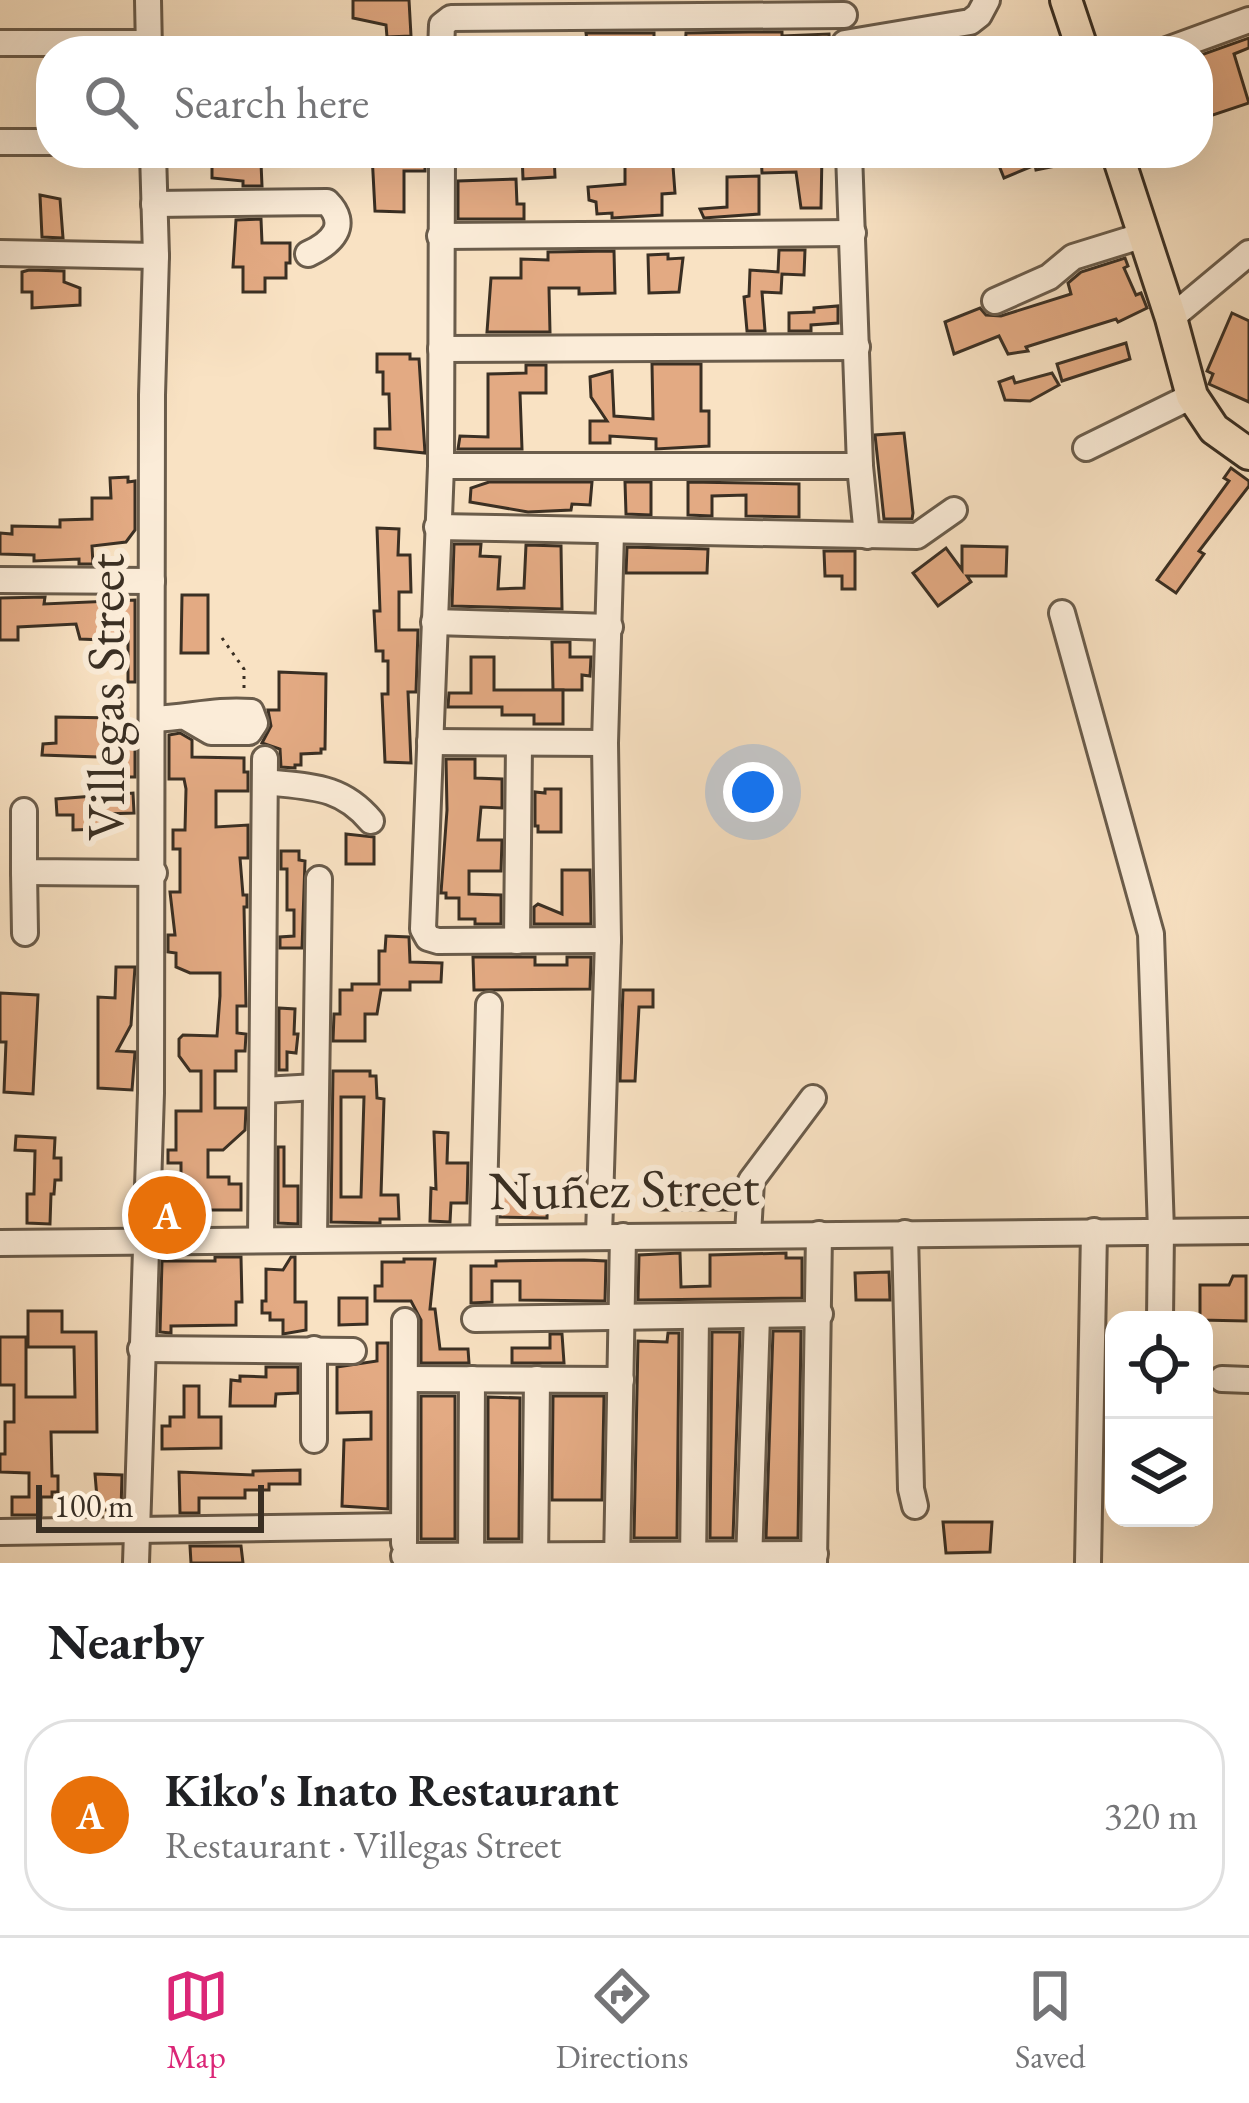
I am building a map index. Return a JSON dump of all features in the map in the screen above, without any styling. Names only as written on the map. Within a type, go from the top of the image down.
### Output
[{"type":"main road","points":[[1066,0],[1078,36]]},
{"type":"main road","points":[[1122,168],[1192,396],[1214,429],[1249,454]]},
{"type":"street","points":[[148,0],[149,36]]},
{"type":"street","points":[[900,36],[970,22],[987,0]]},
{"type":"street","points":[[442,36],[442,25],[452,18],[844,8]]},
{"type":"street","points":[[1205,36],[1249,20]]},
{"type":"street","points":[[0,43],[36,44]]},
{"type":"street","points":[[0,142],[36,142]]},
{"type":"street","name":"Villegas Street","points":[[136,1563],[152,1093],[153,168]]},
{"type":"street","points":[[442,168],[441,466],[425,934],[432,941],[608,940]]},
{"type":"street","points":[[850,168],[860,466],[868,536]]},
{"type":"street","points":[[154,204],[327,202],[336,213],[337,230],[333,240],[308,254]]},
{"type":"street","points":[[440,236],[853,233]]},
{"type":"street","points":[[995,301],[1049,277],[1073,257],[1144,235]]},
{"type":"street","points":[[0,253],[156,256]]},
{"type":"street","points":[[1171,318],[1237,271],[1249,253]]},
{"type":"street","points":[[441,349],[857,347]]},
{"type":"street","points":[[1086,448],[1192,396]]},
{"type":"street","points":[[441,466],[860,466]]},
{"type":"street","points":[[437,527],[917,536],[954,510]]},
{"type":"street","points":[[611,533],[605,742],[611,1236],[622,1317],[617,1559]]},
{"type":"street","points":[[0,580],[152,581]]},
{"type":"street","points":[[1063,613],[1151,934],[1160,1311]]},
{"type":"street","points":[[434,622],[610,626]]},
{"type":"street","points":[[153,719],[188,718],[212,732],[252,732],[253,713],[230,710]]},
{"type":"street","points":[[430,742],[605,742]]},
{"type":"street","points":[[517,941],[519,744]]},
{"type":"street","points":[[261,1239],[265,770],[346,796],[371,821]]},
{"type":"street","points":[[24,811],[25,933]]},
{"type":"street","points":[[24,872],[154,872]]},
{"type":"street","points":[[314,1239],[319,879]]},
{"type":"street","points":[[483,1237],[489,1005]]},
{"type":"street","points":[[264,1090],[316,1087]]},
{"type":"street","points":[[748,1235],[751,1181],[813,1098]]},
{"type":"street","points":[[1088,1563],[1094,1231]]},
{"type":"street","name":"Nuñez Street","points":[[0,1243],[1249,1231]]},
{"type":"street","points":[[904,1233],[915,1506]]},
{"type":"street","points":[[406,1321],[404,1559],[815,1558],[819,1234]]},
{"type":"street","points":[[476,1319],[820,1314]]},
{"type":"street","points":[[693,1559],[696,1316]]},
{"type":"street","points":[[749,1558],[757,1316]]},
{"type":"street","points":[[141,1348],[353,1351]]},
{"type":"street","points":[[314,1349],[314,1439]]},
{"type":"street","points":[[405,1379],[621,1381]]},
{"type":"street","points":[[471,1559],[472,1379]]},
{"type":"street","points":[[536,1559],[537,1379]]},
{"type":"street","points":[[1222,1379],[1249,1380]]},
{"type":"street","points":[[0,1532],[404,1526]]},
{"type":"path","points":[[222,638],[244,669],[246,685],[230,710]]},
{"type":"building","points":[[353,0],[409,0],[411,36],[387,36],[386,25],[353,18]]},
{"type":"building","points":[[782,32],[782,36],[686,36]]},
{"type":"building","points":[[586,33],[654,33],[654,36]]},
{"type":"building","points":[[1249,38],[1249,48],[1234,54],[1249,103],[1213,115],[1213,51]]},
{"type":"building","points":[[212,168],[261,168],[262,186],[243,186],[243,181],[212,178]]},
{"type":"building","points":[[373,168],[425,168],[404,171],[404,212],[375,211]]},
{"type":"building","points":[[523,168],[555,168],[555,177],[523,179]]},
{"type":"building","points":[[625,168],[673,168],[675,193],[662,194],[662,215],[612,218],[612,213],[597,214],[588,187],[625,184]]},
{"type":"building","points":[[762,168],[822,168],[821,208],[801,208],[796,172],[762,173]]},
{"type":"building","points":[[1000,168],[1028,168],[1004,178]]},
{"type":"building","points":[[759,176],[759,214],[704,218],[700,209],[727,207],[727,177]]},
{"type":"building","points":[[516,179],[517,204],[524,204],[524,219],[458,219],[458,181]]},
{"type":"building","points":[[40,195],[60,199],[63,238],[42,237]]},
{"type":"building","points":[[261,219],[262,243],[290,243],[290,263],[286,263],[286,278],[265,278],[265,292],[243,292],[243,267],[233,267],[236,220]]},
{"type":"building","points":[[779,250],[805,250],[804,275],[782,274],[781,293],[762,292],[765,331],[747,331],[744,297],[749,296],[750,270],[778,272]]},
{"type":"building","points":[[614,251],[615,293],[579,294],[579,288],[549,288],[550,332],[487,332],[491,278],[521,278],[521,259],[548,260],[548,252]]},
{"type":"building","points":[[668,254],[668,259],[683,258],[679,292],[649,293],[648,255]]},
{"type":"building","points":[[1125,258],[1128,266],[1124,268],[1147,308],[1118,322],[1026,347],[1028,351],[1008,354],[999,336],[954,354],[945,322],[980,308],[986,315],[1001,316],[1071,294],[1068,283],[1081,272]]},
{"type":"building","points":[[64,271],[64,282],[80,288],[80,305],[32,308],[32,292],[22,292],[22,272]]},
{"type":"building","points":[[838,306],[838,323],[789,331],[789,313]]},
{"type":"building","points":[[1232,313],[1249,321],[1249,402],[1209,384],[1213,374],[1207,371]]},
{"type":"building","points":[[1126,343],[1130,359],[1062,381],[1057,364]]},
{"type":"building","points":[[377,354],[410,354],[410,359],[419,359],[425,453],[375,448],[375,429],[390,429],[389,394],[383,394]]},
{"type":"building","points":[[652,364],[701,364],[701,411],[709,411],[709,446],[656,449],[656,439],[610,436],[610,443],[590,443],[590,421],[607,421],[591,397],[590,377],[612,371],[614,416],[653,419]]},
{"type":"building","points":[[526,365],[546,365],[546,393],[520,393],[522,449],[458,449],[460,436],[488,437],[488,374],[526,373]]},
{"type":"building","points":[[1052,373],[1059,385],[1030,401],[1005,400],[999,382],[1013,377],[1015,383]]},
{"type":"building","points":[[904,433],[912,519],[884,519],[875,435]]},
{"type":"building","points":[[1231,468],[1249,486],[1199,551],[1204,554],[1176,593],[1157,580],[1229,481],[1224,478]]},
{"type":"building","points":[[128,477],[128,482],[135,481],[135,530],[126,542],[92,546],[93,564],[0,554],[0,533],[12,534],[12,526],[60,527],[60,520],[92,519],[92,498],[111,498],[110,478]]},
{"type":"building","points":[[489,482],[592,482],[590,505],[528,512],[470,502],[471,488]]},
{"type":"building","points":[[625,482],[651,482],[651,515],[626,514]]},
{"type":"building","points":[[688,482],[799,484],[799,517],[746,516],[746,495],[712,496],[712,516],[688,515]]},
{"type":"building","points":[[377,528],[399,529],[398,555],[410,555],[411,592],[399,592],[399,630],[418,630],[416,692],[408,692],[411,763],[385,762],[382,694],[388,694],[388,661],[383,661],[383,651],[376,651],[374,611],[380,611]]},
{"type":"building","points":[[454,544],[481,544],[480,556],[500,557],[498,589],[524,588],[526,545],[561,546],[562,609],[452,606]]},
{"type":"building","points":[[962,546],[1007,547],[1006,576],[967,576],[971,582],[938,606],[913,573],[946,548],[962,570]]},
{"type":"building","points":[[627,547],[708,549],[707,573],[626,573]]},
{"type":"building","points":[[824,551],[855,551],[855,589],[842,589],[842,576],[825,576]]},
{"type":"building","points":[[182,595],[208,595],[208,653],[181,653]]},
{"type":"building","points":[[45,597],[44,604],[135,600],[135,682],[128,682],[128,641],[80,639],[76,624],[18,627],[18,640],[0,640],[0,598]]},
{"type":"building","points":[[552,642],[570,642],[570,657],[591,657],[590,676],[582,675],[582,690],[553,690]]},
{"type":"building","points":[[471,657],[494,657],[494,690],[563,690],[563,724],[534,724],[534,715],[502,715],[502,707],[448,707],[449,693],[471,693]]},
{"type":"building","points":[[279,672],[326,674],[325,749],[301,754],[301,765],[295,768],[281,767],[280,749],[262,743],[271,726],[268,710],[279,710]]},
{"type":"building","points":[[56,717],[117,718],[117,732],[130,732],[130,746],[135,746],[135,777],[127,777],[126,758],[42,755],[43,744],[56,743]]},
{"type":"building","points":[[180,733],[192,740],[192,757],[244,758],[244,772],[248,772],[248,791],[216,791],[216,827],[248,825],[248,858],[240,858],[243,895],[247,895],[246,1006],[237,1006],[237,1033],[246,1034],[245,1051],[236,1051],[236,1071],[215,1071],[215,1108],[246,1108],[245,1130],[223,1150],[208,1150],[208,1177],[229,1177],[229,1184],[241,1184],[241,1210],[205,1210],[205,1219],[163,1225],[164,1199],[181,1198],[181,1163],[168,1163],[168,1150],[176,1150],[176,1111],[201,1111],[201,1071],[190,1071],[179,1056],[179,1039],[183,1035],[217,1036],[220,996],[220,973],[190,973],[176,967],[176,953],[168,952],[168,935],[175,935],[170,892],[180,892],[180,849],[173,849],[173,830],[185,830],[186,789],[184,779],[169,779],[169,735]]},
{"type":"building","points":[[446,759],[475,759],[475,778],[502,779],[502,808],[481,807],[478,840],[502,840],[501,871],[469,871],[469,894],[501,895],[501,924],[459,919],[459,898],[441,893]]},
{"type":"building","points":[[545,789],[561,789],[561,832],[538,832],[535,826],[535,792],[545,793]]},
{"type":"building","points":[[133,793],[134,813],[104,814],[102,829],[73,830],[73,815],[57,815],[56,799]]},
{"type":"building","points":[[346,834],[374,837],[374,864],[346,864]]},
{"type":"building","points":[[281,851],[299,851],[299,860],[305,861],[302,948],[280,948],[280,937],[294,936],[294,910],[287,910],[287,869],[281,869]]},
{"type":"building","points":[[562,870],[590,870],[591,924],[534,924],[538,904],[562,914]]},
{"type":"building","points":[[386,936],[409,937],[410,962],[442,963],[441,982],[410,982],[410,990],[381,990],[377,1014],[365,1014],[365,1041],[333,1041],[340,990],[352,990],[352,984],[379,984],[379,951],[385,951]]},
{"type":"building","points":[[473,957],[535,957],[535,965],[567,965],[567,957],[591,957],[590,989],[474,990]]},
{"type":"building","points":[[116,967],[135,967],[131,1025],[117,1051],[135,1052],[132,1090],[98,1088],[98,997],[115,998]]},
{"type":"building","points":[[623,990],[653,990],[653,1007],[639,1007],[635,1081],[620,1081]]},
{"type":"building","points":[[0,993],[38,995],[33,1094],[4,1092],[6,1042],[0,1042]]},
{"type":"building","points":[[279,1008],[295,1009],[296,1053],[287,1052],[287,1070],[279,1070]]},
{"type":"building","points":[[333,1071],[370,1071],[370,1076],[376,1076],[377,1098],[384,1099],[381,1195],[398,1195],[399,1219],[331,1222]],"holes":[[[341,1097],[364,1097],[361,1197],[341,1197]]]},
{"type":"building","points":[[434,1132],[448,1133],[447,1163],[468,1163],[467,1203],[451,1203],[450,1222],[430,1221],[431,1188],[436,1189]]},
{"type":"building","points":[[16,1136],[55,1138],[54,1158],[61,1158],[61,1180],[55,1180],[51,1194],[50,1224],[27,1223],[27,1194],[34,1194],[35,1151],[15,1150]]},
{"type":"building","points":[[278,1147],[284,1147],[284,1186],[298,1186],[298,1224],[278,1223]]},
{"type":"building","points":[[501,1183],[548,1184],[547,1218],[500,1217]]},
{"type":"building","points":[[658,1194],[734,1195],[733,1210],[658,1210]]},
{"type":"building","points":[[680,1253],[681,1287],[710,1286],[710,1255],[786,1253],[786,1258],[802,1258],[802,1298],[638,1300],[639,1255]]},
{"type":"building","points":[[215,1257],[241,1257],[242,1302],[236,1302],[236,1325],[171,1326],[171,1333],[160,1332],[162,1261],[215,1261]]},
{"type":"building","points":[[295,1257],[295,1302],[306,1302],[306,1330],[283,1334],[283,1320],[270,1320],[270,1313],[262,1313],[262,1301],[266,1301],[266,1269],[283,1270]]},
{"type":"building","points":[[435,1259],[430,1309],[435,1309],[440,1349],[468,1349],[469,1363],[421,1363],[421,1320],[411,1301],[375,1301],[375,1286],[382,1286],[382,1262]]},
{"type":"building","points":[[496,1261],[606,1261],[605,1301],[520,1300],[520,1281],[492,1281],[492,1302],[471,1303],[471,1266],[496,1266]]},
{"type":"building","points":[[889,1272],[890,1300],[856,1300],[855,1273]]},
{"type":"building","points":[[1233,1276],[1246,1276],[1246,1321],[1213,1320],[1213,1311],[1200,1311],[1200,1285],[1229,1285]]},
{"type":"building","points":[[339,1298],[367,1298],[367,1324],[339,1325]]},
{"type":"building","points":[[28,1311],[62,1311],[62,1332],[96,1332],[97,1432],[51,1432],[52,1476],[58,1476],[58,1492],[41,1497],[41,1515],[12,1515],[12,1497],[29,1497],[29,1473],[0,1472],[5,1422],[14,1422],[14,1385],[0,1385],[0,1337],[26,1337],[26,1397],[75,1397],[74,1347],[28,1347]]},
{"type":"building","points":[[773,1331],[801,1331],[798,1538],[766,1538]]},
{"type":"building","points":[[712,1332],[740,1332],[733,1538],[710,1538]]},
{"type":"building","points":[[668,1333],[679,1333],[677,1538],[634,1538],[638,1341],[667,1342]]},
{"type":"building","points":[[550,1334],[562,1334],[564,1363],[512,1363],[512,1348],[550,1348]]},
{"type":"building","points":[[377,1343],[388,1343],[388,1509],[342,1506],[344,1440],[371,1439],[371,1412],[337,1413],[337,1367],[377,1361]]},
{"type":"building","points":[[266,1367],[298,1367],[298,1393],[276,1394],[275,1406],[230,1406],[231,1380],[266,1377]]},
{"type":"building","points":[[184,1386],[199,1386],[199,1417],[221,1417],[221,1448],[162,1449],[162,1426],[170,1426],[170,1417],[184,1417]]},
{"type":"building","points":[[421,1396],[455,1396],[455,1539],[421,1539]]},
{"type":"building","points":[[553,1396],[604,1396],[602,1500],[552,1500]]},
{"type":"building","points":[[488,1397],[520,1398],[519,1539],[488,1539]]},
{"type":"building","points":[[300,1470],[300,1484],[245,1490],[245,1498],[199,1498],[199,1513],[180,1513],[179,1472],[253,1475],[253,1471]]},
{"type":"building","points":[[95,1474],[122,1475],[121,1510],[98,1510]]},
{"type":"building","points":[[943,1522],[992,1522],[990,1552],[946,1553]]},
{"type":"building","points":[[190,1546],[241,1546],[243,1563],[191,1563]]},
{"type":"place","name":"Kiko's Inato Restaurant","points":[[167,1215]]}]
